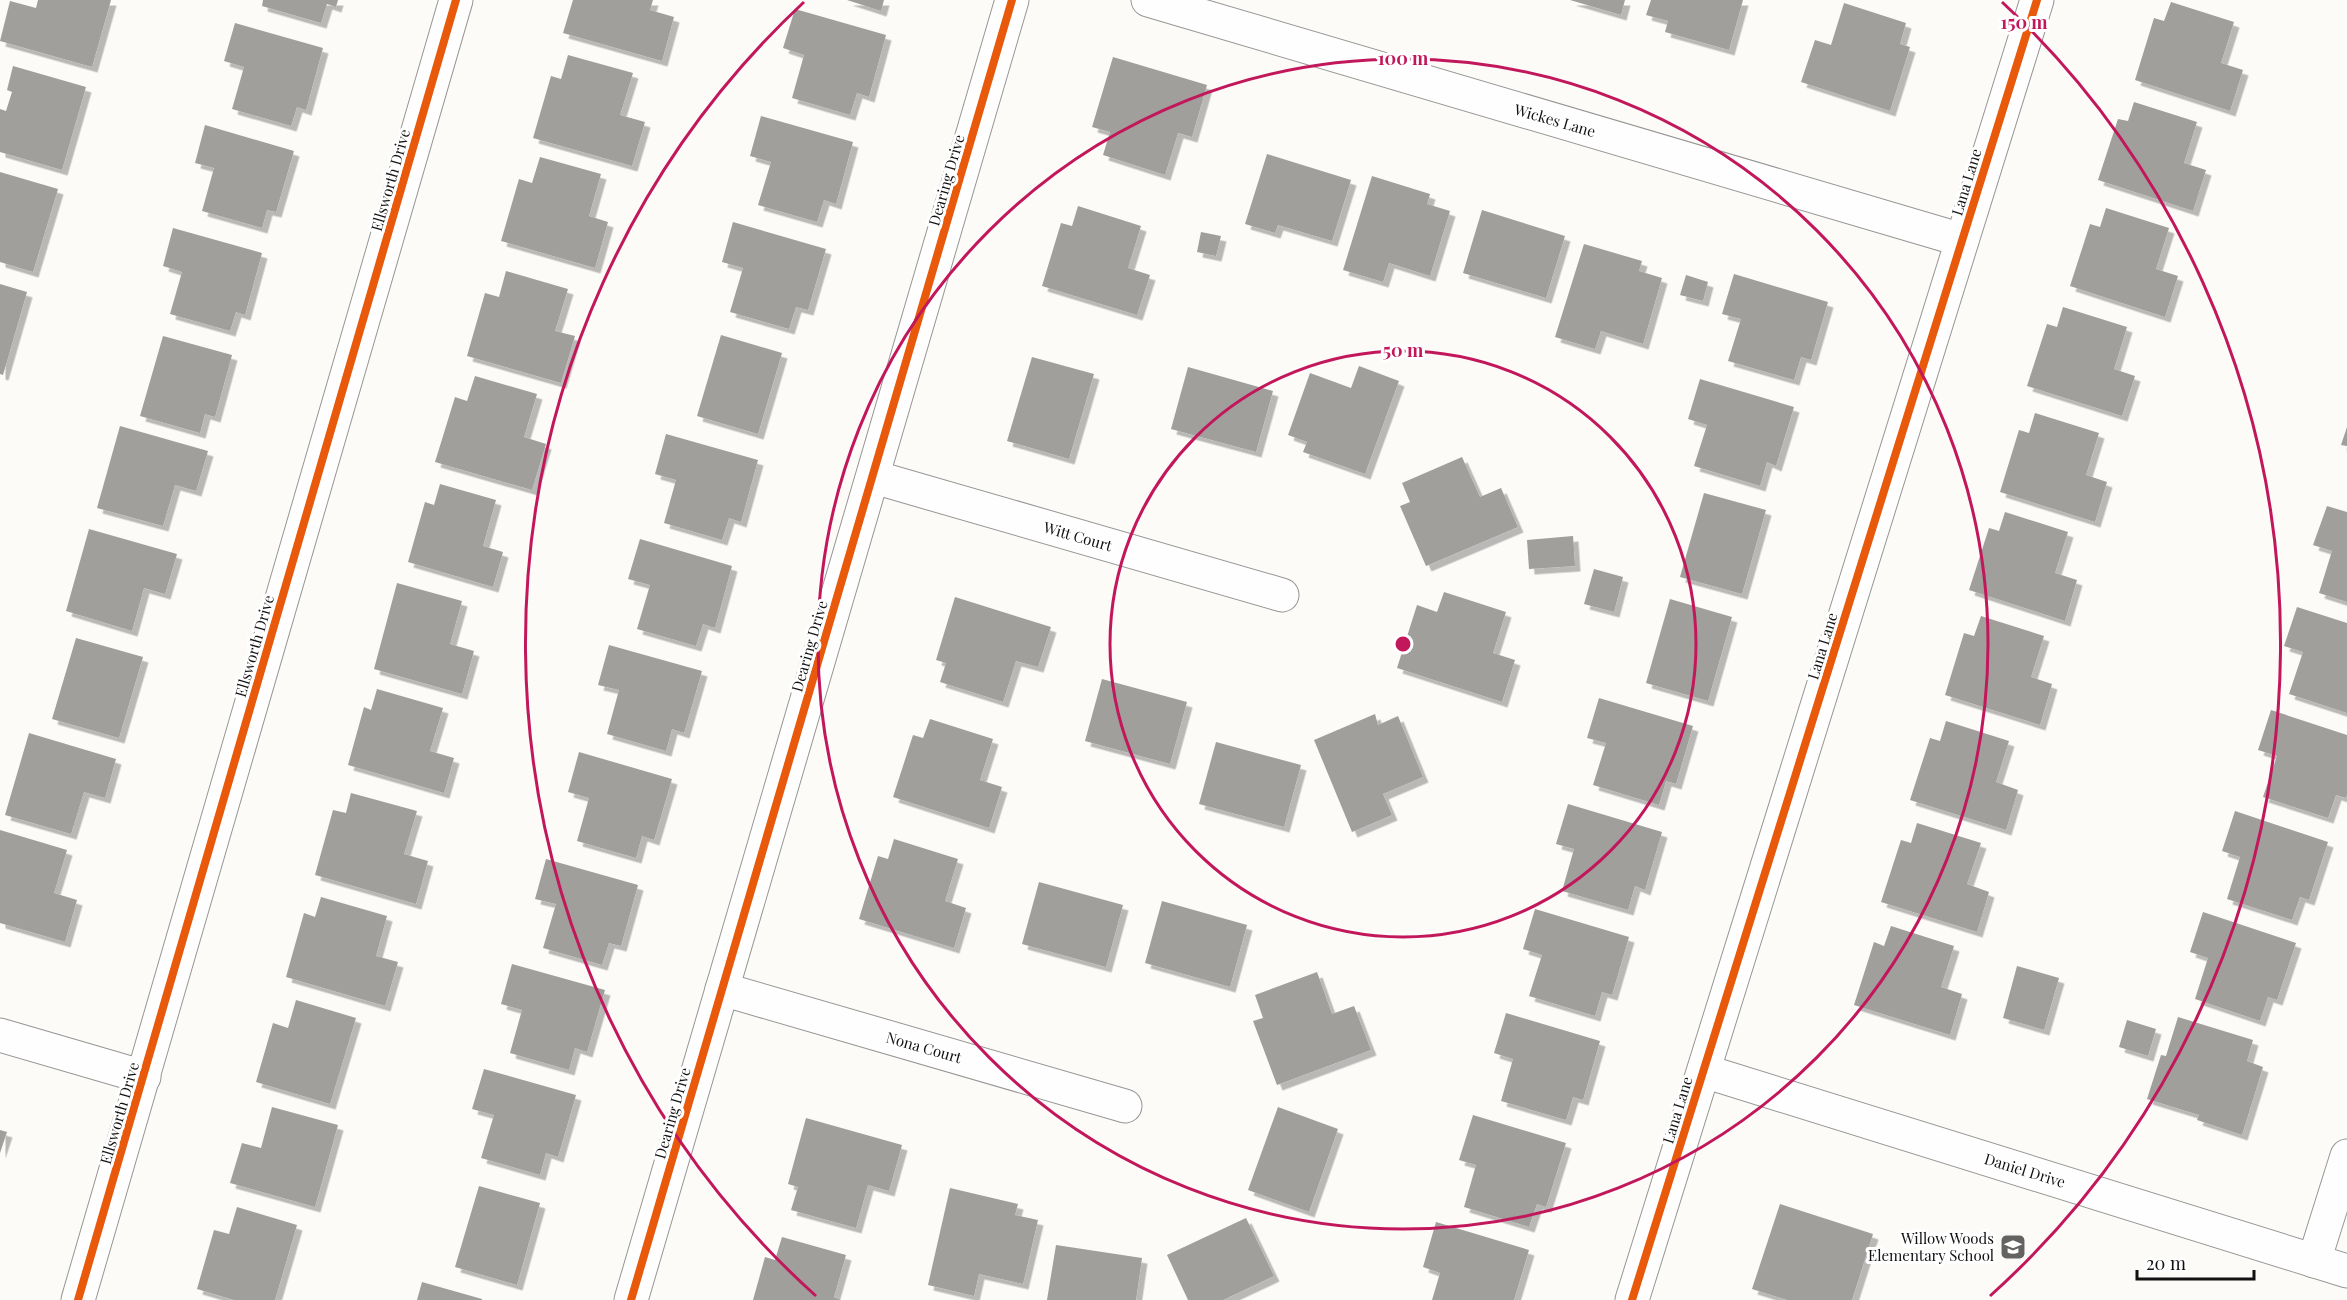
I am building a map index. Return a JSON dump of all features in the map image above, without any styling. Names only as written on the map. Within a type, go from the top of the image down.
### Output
[{"type":"street","name":"Ellsworth Drive","points":[[78,1300],[456,0]]},
{"type":"street","name":"Dearing Drive","points":[[631,1300],[1012,0]]},
{"type":"street","name":"Wickes Lane","points":[[1148,0],[1962,240]]},
{"type":"street","name":"Lana Lane","points":[[1632,1300],[2037,0]]},
{"type":"street","name":"Witt Court","points":[[874,477],[1282,595]]},
{"type":"street","name":"Nona Court","points":[[722,989],[1125,1106]]},
{"type":"street","points":[[0,1035],[144,1077]]},
{"type":"street","name":"Daniel Drive","points":[[1704,1071],[2347,1271]]},
{"type":"street","points":[[2314,1261],[2347,1156]]},
{"type":"building","points":[[38,0],[111,0],[92,67],[0,41],[10,1],[36,8]]},
{"type":"building","points":[[263,0],[338,0],[336,7],[327,4],[321,23],[262,6]]},
{"type":"building","points":[[573,0],[653,0],[650,10],[674,17],[662,61],[563,33]]},
{"type":"building","points":[[847,0],[884,0],[881,11]]},
{"type":"building","points":[[1570,0],[1625,0],[1621,15]]},
{"type":"building","points":[[1651,0],[1743,0],[1729,50],[1665,32],[1668,21],[1646,15]]},
{"type":"building","points":[[2171,2],[2234,22],[2221,63],[2243,70],[2230,111],[2135,80],[2154,18],[2164,21]]},
{"type":"building","points":[[1844,3],[1906,23],[1900,44],[1910,47],[1890,111],[1801,82],[1815,40],[1831,45]]},
{"type":"building","points":[[795,9],[886,35],[869,97],[857,93],[850,115],[792,98],[804,55],[783,48]]},
{"type":"building","points":[[235,23],[323,48],[306,110],[297,107],[291,126],[232,109],[244,67],[224,61]]},
{"type":"building","points":[[568,55],[633,73],[620,115],[645,122],[632,166],[533,138],[551,76],[561,79]]},
{"type":"building","points":[[1113,57],[1207,85],[1192,137],[1178,133],[1165,175],[1103,155],[1110,132],[1092,127]]},
{"type":"building","points":[[13,66],[86,87],[62,170],[0,152],[0,109],[6,111],[12,92],[7,90]]},
{"type":"building","points":[[2134,102],[2197,122],[2184,163],[2206,170],[2193,211],[2098,180],[2118,119],[2128,121]]},
{"type":"building","points":[[761,116],[853,142],[836,204],[824,200],[817,222],[758,205],[771,162],[750,156]]},
{"type":"building","points":[[205,125],[294,151],[276,212],[267,210],[262,228],[202,211],[214,168],[195,163]]},
{"type":"building","points":[[1267,154],[1351,180],[1332,241],[1278,225],[1275,233],[1245,224]]},
{"type":"building","points":[[540,157],[601,174],[589,216],[608,222],[595,268],[501,241],[519,179],[532,183]]},
{"type":"building","points":[[0,172],[58,189],[33,272],[0,262]]},
{"type":"building","points":[[1372,176],[1430,194],[1427,204],[1450,211],[1430,276],[1389,263],[1383,282],[1343,270]]},
{"type":"building","points":[[1078,206],[1141,226],[1128,268],[1150,275],[1137,315],[1042,286],[1061,223],[1072,226]]},
{"type":"building","points":[[2106,208],[2169,228],[2156,269],[2178,276],[2165,317],[2070,286],[2090,224],[2100,227]]},
{"type":"building","points":[[1482,210],[1565,236],[1546,298],[1463,273]]},
{"type":"building","points":[[733,222],[826,249],[808,310],[796,307],[789,329],[730,312],[743,268],[722,262]]},
{"type":"building","points":[[173,228],[262,253],[245,315],[236,312],[230,331],[170,314],[182,272],[163,266]]},
{"type":"building","points":[[1201,232],[1221,236],[1216,256],[1197,252]]},
{"type":"building","points":[[1584,244],[1642,261],[1639,271],[1662,278],[1643,344],[1601,331],[1595,349],[1555,337]]},
{"type":"building","points":[[506,271],[568,289],[555,331],[575,336],[561,383],[467,356],[485,293],[499,297]]},
{"type":"building","points":[[1734,274],[1828,302],[1811,360],[1801,357],[1794,380],[1728,361],[1741,319],[1722,314]]},
{"type":"building","points":[[1686,275],[1708,282],[1703,301],[1680,295]]},
{"type":"building","points":[[0,284],[27,292],[3,375],[0,374]]},
{"type":"building","points":[[2063,307],[2127,327],[2114,369],[2135,376],[2122,416],[2027,386],[2047,324],[2057,327]]},
{"type":"building","points":[[721,335],[782,353],[758,434],[697,416]]},
{"type":"building","points":[[163,336],[232,355],[215,417],[205,414],[200,433],[140,416]]},
{"type":"building","points":[[1032,357],[1094,374],[1069,459],[1007,441]]},
{"type":"building","points":[[1359,366],[1399,381],[1365,474],[1303,452],[1307,442],[1288,435],[1310,373],[1351,388]]},
{"type":"building","points":[[1188,367],[1273,391],[1256,452],[1171,429]]},
{"type":"building","points":[[475,376],[537,394],[524,437],[546,444],[532,490],[435,462],[455,397],[467,401]]},
{"type":"building","points":[[1700,379],[1794,407],[1776,466],[1767,462],[1760,486],[1694,466],[1707,425],[1688,419]]},
{"type":"building","points":[[2035,413],[2099,433],[2086,475],[2107,482],[2095,522],[2000,492],[2019,430],[2029,433]]},
{"type":"building","points":[[120,426],[208,451],[196,491],[175,485],[163,526],[97,508]]},
{"type":"building","points":[[2347,427],[2347,446],[2341,445]]},
{"type":"building","points":[[666,434],[758,460],[741,522],[729,518],[722,540],[664,523],[676,480],[655,474]]},
{"type":"building","points":[[1462,457],[1480,497],[1501,488],[1518,527],[1426,566],[1400,506],[1410,502],[1402,483]]},
{"type":"building","points":[[440,484],[496,500],[483,546],[503,552],[493,587],[408,562],[425,502],[434,505]]},
{"type":"building","points":[[1704,493],[1766,510],[1742,594],[1680,577]]},
{"type":"building","points":[[2327,506],[2347,512],[2347,602],[2319,593],[2332,551],[2313,545]]},
{"type":"building","points":[[2005,512],[2068,532],[2055,573],[2077,580],[2065,621],[1969,590],[1989,528],[1999,531]]},
{"type":"building","points":[[89,529],[177,554],[165,594],[144,588],[132,631],[66,611]]},
{"type":"building","points":[[1573,536],[1575,566],[1529,569],[1527,540]]},
{"type":"building","points":[[640,539],[732,566],[715,628],[703,624],[696,646],[637,629],[650,585],[628,579]]},
{"type":"building","points":[[1594,569],[1623,577],[1614,612],[1584,604]]},
{"type":"building","points":[[397,583],[462,601],[450,644],[474,651],[462,694],[374,669]]},
{"type":"building","points":[[1444,592],[1506,612],[1493,653],[1515,660],[1502,702],[1397,668],[1417,605],[1437,612]]},
{"type":"building","points":[[955,597],[1051,627],[1038,667],[1016,661],[1003,702],[940,682],[946,663],[936,660]]},
{"type":"building","points":[[1670,599],[1732,617],[1708,701],[1646,683]]},
{"type":"building","points":[[2297,607],[2347,623],[2347,713],[2289,694],[2303,652],[2284,646]]},
{"type":"building","points":[[1981,616],[2044,636],[2031,677],[2052,684],[2040,725],[1945,695],[1964,633],[1974,636]]},
{"type":"building","points":[[76,638],[143,657],[119,738],[52,719]]},
{"type":"building","points":[[609,645],[702,671],[684,733],[672,729],[666,751],[607,734],[619,690],[598,685]]},
{"type":"building","points":[[1102,679],[1187,702],[1170,764],[1085,741]]},
{"type":"building","points":[[377,689],[443,708],[430,751],[454,758],[444,793],[348,765],[364,707],[371,710]]},
{"type":"building","points":[[1599,698],[1693,726],[1676,784],[1666,781],[1659,805],[1593,785],[1606,743],[1587,738]]},
{"type":"building","points":[[2271,710],[2347,735],[2347,795],[2346,798],[2336,795],[2328,818],[2263,797],[2277,756],[2258,750]]},
{"type":"building","points":[[1375,714],[1378,725],[1398,716],[1423,777],[1383,794],[1392,815],[1352,832],[1314,740]]},
{"type":"building","points":[[930,719],[993,739],[980,780],[1002,787],[989,828],[893,797],[913,735],[923,738]]},
{"type":"building","points":[[1946,721],[2009,741],[1996,782],[2018,790],[2006,830],[1910,800],[1930,738],[1940,741]]},
{"type":"building","points":[[29,733],[116,759],[105,798],[84,792],[71,834],[5,815]]},
{"type":"building","points":[[1216,742],[1301,765],[1284,827],[1199,804]]},
{"type":"building","points":[[579,752],[672,779],[654,840],[642,836],[636,858],[577,841],[589,798],[568,792]]},
{"type":"building","points":[[351,793],[417,811],[404,854],[428,861],[416,904],[315,875],[333,810],[346,813]]},
{"type":"building","points":[[1568,804],[1662,832],[1645,890],[1635,886],[1628,910],[1562,891],[1574,849],[1556,844]]},
{"type":"building","points":[[2235,811],[2328,842],[2309,900],[2300,897],[2292,920],[2227,899],[2240,857],[2222,851]]},
{"type":"building","points":[[1917,823],[1981,843],[1967,884],[1989,892],[1977,932],[1881,902],[1901,840],[1911,843]]},
{"type":"building","points":[[0,830],[67,850],[54,893],[77,900],[65,942],[0,923]]},
{"type":"building","points":[[894,839],[958,859],[945,901],[966,908],[954,948],[859,919],[878,856],[888,859]]},
{"type":"building","points":[[546,859],[638,885],[621,946],[609,943],[602,965],[543,948],[556,904],[535,899]]},
{"type":"building","points":[[1039,882],[1123,905],[1106,967],[1022,944]]},
{"type":"building","points":[[321,897],[387,916],[376,956],[398,962],[385,1006],[286,977],[304,913],[315,917]]},
{"type":"building","points":[[1162,901],[1247,925],[1230,987],[1145,963]]},
{"type":"building","points":[[1535,909],[1629,937],[1612,995],[1602,992],[1595,1016],[1529,996],[1542,955],[1523,949]]},
{"type":"building","points":[[2203,912],[2296,943],[2277,1000],[2268,997],[2260,1021],[2195,999],[2208,958],[2190,952]]},
{"type":"building","points":[[1891,926],[1954,946],[1941,987],[1962,994],[1950,1035],[1854,1005],[1874,942],[1884,946]]},
{"type":"building","points":[[512,964],[605,990],[587,1052],[575,1048],[569,1070],[510,1053],[522,1010],[501,1004]]},
{"type":"building","points":[[2017,966],[2059,978],[2044,1030],[2003,1018]]},
{"type":"building","points":[[1317,972],[1332,1014],[1354,1006],[1371,1050],[1277,1085],[1253,1021],[1263,1018],[1255,995]]},
{"type":"building","points":[[296,1000],[356,1018],[330,1104],[256,1082],[273,1023],[288,1028]]},
{"type":"building","points":[[1506,1013],[1600,1041],[1583,1100],[1573,1097],[1566,1120],[1501,1101],[1513,1059],[1494,1053]]},
{"type":"building","points":[[2178,1017],[2253,1040],[2247,1061],[2263,1067],[2242,1135],[2197,1120],[2199,1115],[2147,1099],[2161,1055],[2166,1056]]},
{"type":"building","points":[[2127,1020],[2156,1029],[2148,1056],[2119,1047]]},
{"type":"building","points":[[484,1069],[576,1095],[558,1157],[546,1153],[540,1175],[481,1158],[494,1115],[472,1109]]},
{"type":"building","points":[[272,1107],[338,1125],[315,1207],[230,1183],[242,1143],[261,1148]]},
{"type":"building","points":[[1278,1107],[1338,1129],[1309,1212],[1248,1190]]},
{"type":"building","points":[[1473,1115],[1566,1143],[1546,1207],[1537,1204],[1529,1227],[1464,1207],[1476,1165],[1459,1160]]},
{"type":"building","points":[[806,1118],[902,1145],[889,1191],[868,1185],[856,1228],[791,1210],[798,1187],[788,1184]]},
{"type":"building","points":[[0,1130],[7,1132],[0,1153]]},
{"type":"building","points":[[479,1186],[540,1203],[517,1285],[455,1267]]},
{"type":"building","points":[[950,1188],[1018,1204],[1015,1215],[1038,1220],[1023,1284],[979,1274],[974,1296],[928,1285]]},
{"type":"building","points":[[1780,1204],[1873,1234],[1852,1300],[1787,1300],[1752,1289]]},
{"type":"building","points":[[237,1207],[297,1225],[275,1300],[234,1300],[197,1289],[214,1230],[229,1234]]},
{"type":"building","points":[[1246,1218],[1274,1276],[1223,1300],[1188,1300],[1167,1255]]},
{"type":"building","points":[[1436,1222],[1529,1250],[1514,1300],[1432,1300],[1440,1273],[1423,1267]]},
{"type":"building","points":[[782,1237],[846,1255],[834,1297],[841,1300],[753,1300],[765,1257],[775,1260]]},
{"type":"building","points":[[1056,1245],[1142,1258],[1136,1300],[1047,1300]]},
{"type":"building","points":[[422,1282],[482,1299],[482,1300],[417,1300]]},
{"type":"cycle path","points":[[78,1300],[456,0]]},
{"type":"cycle path","points":[[631,1300],[1012,0]]},
{"type":"cycle path","points":[[1632,1300],[2037,0]]},
{"type":"place","name":"Willow Woods Elementary School","points":[[2013,1247]]}]
